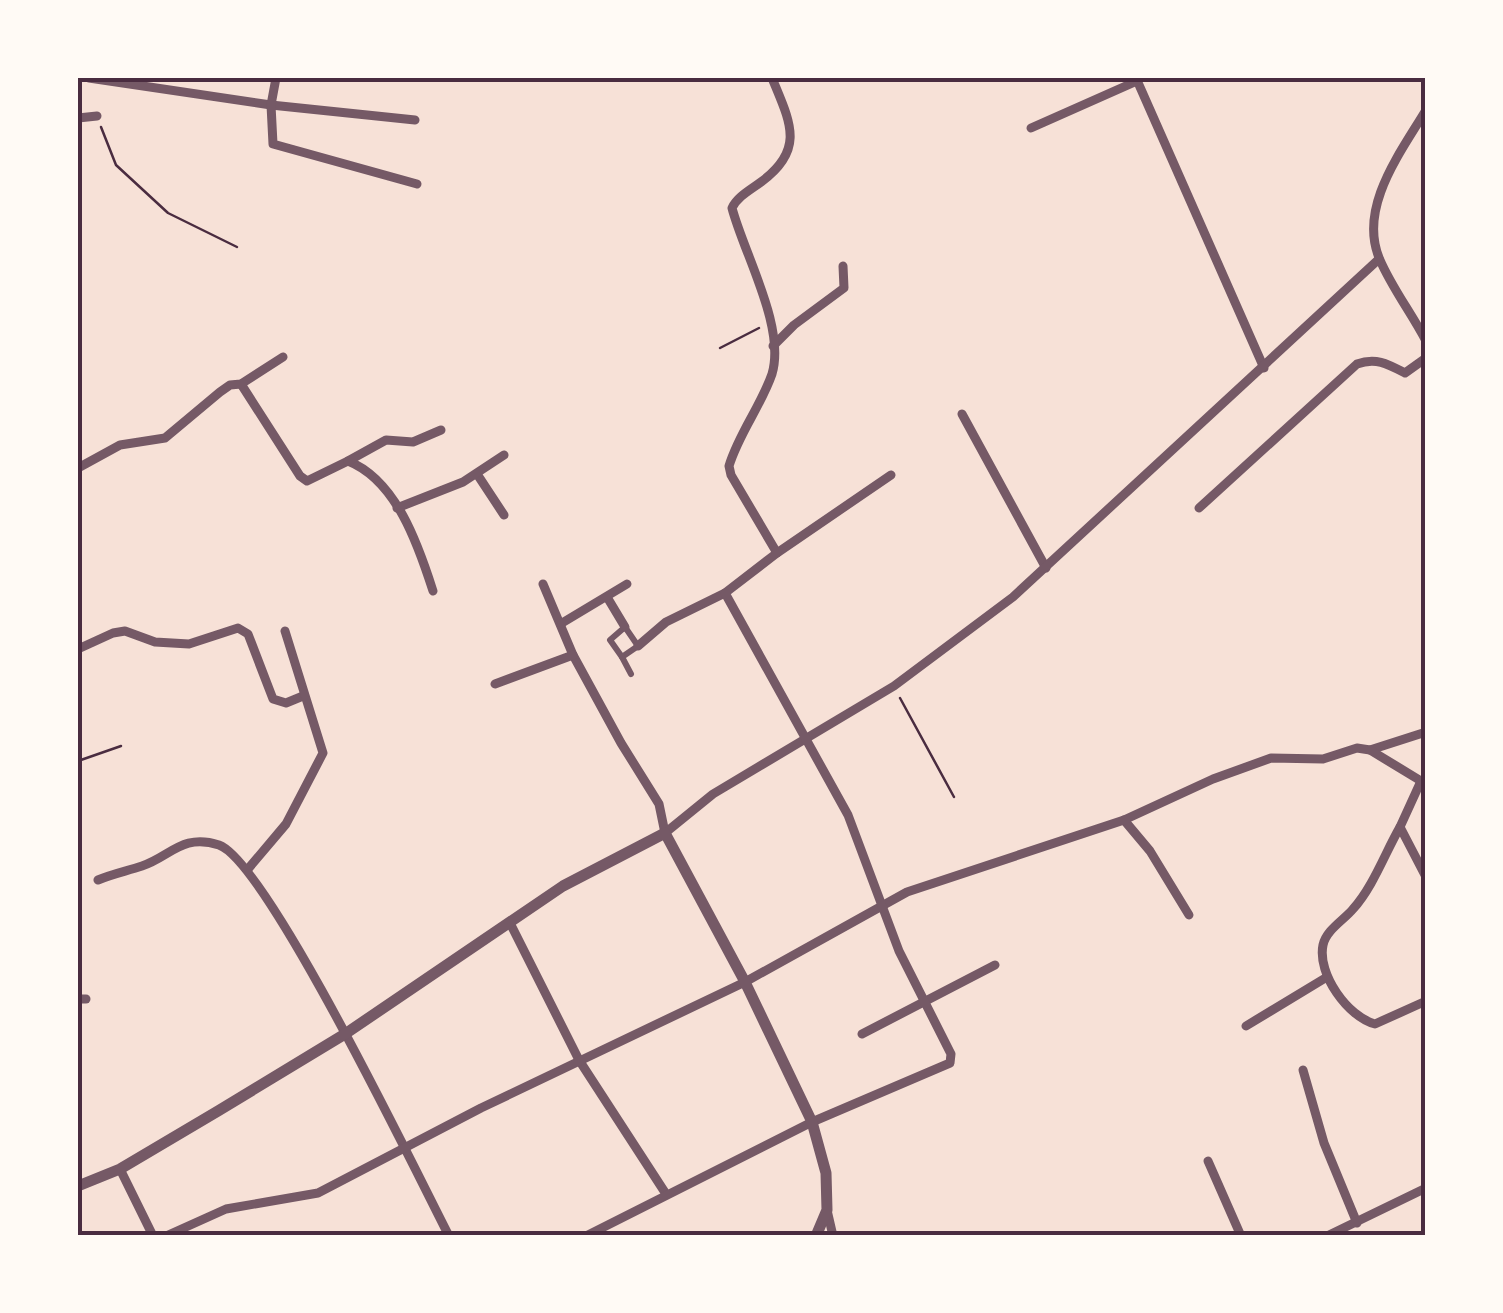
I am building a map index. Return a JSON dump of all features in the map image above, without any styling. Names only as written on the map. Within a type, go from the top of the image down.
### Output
[{"type":"street","points":[[89,78],[415,120]]},
{"type":"street","points":[[276,78],[271,104],[273,144],[417,184]]},
{"type":"street","points":[[772,78],[790,121],[791,140],[786,158],[735,201],[732,208],[756,271],[774,346],[770,378],[729,466],[777,553]]},
{"type":"street","points":[[1030,128],[1136,79],[1264,368]]},
{"type":"street","points":[[1426,110],[1391,168],[1378,202],[1375,224],[1379,259],[1426,340]]},
{"type":"street","points":[[78,118],[96,116]]},
{"type":"street","points":[[78,1186],[120,1169],[345,1034],[563,886],[665,833],[713,794],[894,686],[1046,568],[1379,259]]},
{"type":"street","points":[[774,346],[794,324],[844,288],[844,266]]},
{"type":"street","points":[[78,468],[120,445],[164,438],[230,385],[241,384],[283,357]]},
{"type":"street","points":[[1199,508],[1356,364],[1369,359],[1384,361],[1405,373],[1426,358]]},
{"type":"street","points":[[241,384],[300,476],[308,480],[386,440],[413,442],[442,430]]},
{"type":"street","points":[[962,414],[1046,568]]},
{"type":"street","points":[[397,508],[477,474],[504,455]]},
{"type":"street","points":[[348,461],[378,477],[425,565],[433,591]]},
{"type":"street","points":[[477,474],[504,515]]},
{"type":"street","points":[[622,656],[666,622],[725,592],[891,475]]},
{"type":"street","points":[[543,584],[573,655],[659,804],[665,833],[745,982],[812,1122],[826,1172],[827,1210],[834,1236]]},
{"type":"street","points":[[562,623],[627,584]]},
{"type":"street","points":[[586,1236],[812,1122],[950,1063],[950,1054],[899,950],[848,815],[725,592]]},
{"type":"street","points":[[606,597],[638,646]]},
{"type":"street","points":[[626,627],[610,640],[632,674]]},
{"type":"street","points":[[78,649],[112,633],[126,631],[155,642],[189,644],[238,628],[248,634],[268,690],[279,703],[303,696]]},
{"type":"street","points":[[248,870],[286,824],[323,753],[285,631]]},
{"type":"street","points":[[496,684],[573,655]]},
{"type":"street","points":[[1370,750],[1426,732]]},
{"type":"street","points":[[166,1236],[226,1209],[318,1193],[578,1060],[745,982],[924,885],[1124,820],[1213,779],[1271,758],[1323,759],[1356,748],[1370,750],[1423,780],[1356,907],[1332,930],[1323,945],[1327,977],[1355,1016],[1374,1024],[1426,1001]]},
{"type":"street","points":[[1124,820],[1150,850],[1189,915]]},
{"type":"street","points":[[1400,827],[1426,877]]},
{"type":"street","points":[[98,880],[142,866],[185,843],[217,844],[248,870],[345,1034],[449,1236]]},
{"type":"street","points":[[510,923],[578,1060],[666,1194]]},
{"type":"street","points":[[862,1034],[995,964]]},
{"type":"street","points":[[1246,1026],[1327,977]]},
{"type":"street","points":[[1303,1070],[1324,1143],[1357,1223]]},
{"type":"street","points":[[1208,1161],[1241,1236]]},
{"type":"street","points":[[120,1169],[153,1236]]},
{"type":"street","points":[[1327,1236],[1426,1188]]},
{"type":"street","points":[[816,1236],[827,1210]]},
{"type":"path","points":[[96,116],[116,165],[168,213],[237,247]]},
{"type":"path","points":[[720,348],[769,322]]},
{"type":"path","points":[[894,686],[954,798]]},
{"type":"path","points":[[78,761],[121,746]]}]
